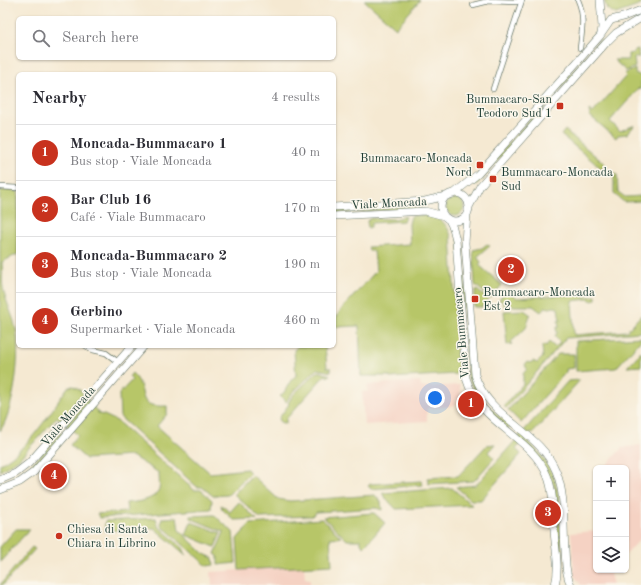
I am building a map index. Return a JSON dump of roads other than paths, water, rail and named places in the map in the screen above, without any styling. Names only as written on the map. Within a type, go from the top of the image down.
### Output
[{"type":"main road","points":[[600,36],[602,28],[601,2]]},
{"type":"main road","points":[[601,2],[604,12],[621,22],[619,31],[611,32],[608,24],[601,14]]},
{"type":"main road","points":[[555,585],[557,568],[551,487],[543,468],[532,454],[479,406],[469,389],[466,378],[456,240],[453,228],[441,206],[444,199],[471,181],[600,36],[608,24],[615,19],[641,10]]},
{"type":"main road","name":"Viale Bummacaro","points":[[572,585],[566,568],[560,482],[556,471],[546,454],[487,400],[475,375],[465,238],[468,211],[480,186],[619,31],[641,18]]},
{"type":"main road","points":[[471,181],[472,187],[476,188],[480,186]]},
{"type":"main road","points":[[336,207],[422,202],[452,194],[464,197],[468,202],[468,211],[460,220],[447,218]]},
{"type":"main road","points":[[422,202],[425,206],[422,211]]},
{"type":"main road","name":"Viale Moncada","points":[[336,216],[432,211],[447,218]]},
{"type":"main road","points":[[456,240],[458,236],[465,238]]},
{"type":"main road","points":[[0,480],[16,473],[29,463],[130,348]]},
{"type":"main road","name":"Viale Moncada","points":[[0,490],[25,479],[142,348]]},
{"type":"main road","points":[[118,362],[125,368]]},
{"type":"main road","points":[[104,378],[111,384]]},
{"type":"street","points":[[473,5],[489,1],[516,2],[522,0]]},
{"type":"street","points":[[493,89],[522,0]]},
{"type":"street","points":[[578,0],[583,17],[580,48]]},
{"type":"street","points":[[0,187],[16,188]]},
{"type":"street","points":[[90,348],[106,353],[118,362]]},
{"type":"place","name":"Bummacaro-San Teodoro Sud 1","points":[[560,106]]},
{"type":"place","name":"Bummacaro-Moncada Nord","points":[[480,165]]},
{"type":"place","name":"Bummacaro-Moncada Sud","points":[[493,179]]},
{"type":"place","name":"Bar Club 16","points":[[511,270]]},
{"type":"place","name":"Bummacaro-Moncada Est 2","points":[[475,299]]},
{"type":"place","name":"Moncada-Bummacaro 1","points":[[471,404]]},
{"type":"place","name":"Gerbino","points":[[54,476]]},
{"type":"place","name":"Moncada-Bummacaro 2","points":[[548,513]]},
{"type":"place","name":"Chiesa di Santa Chiara in Librino","points":[[59,536]]}]
